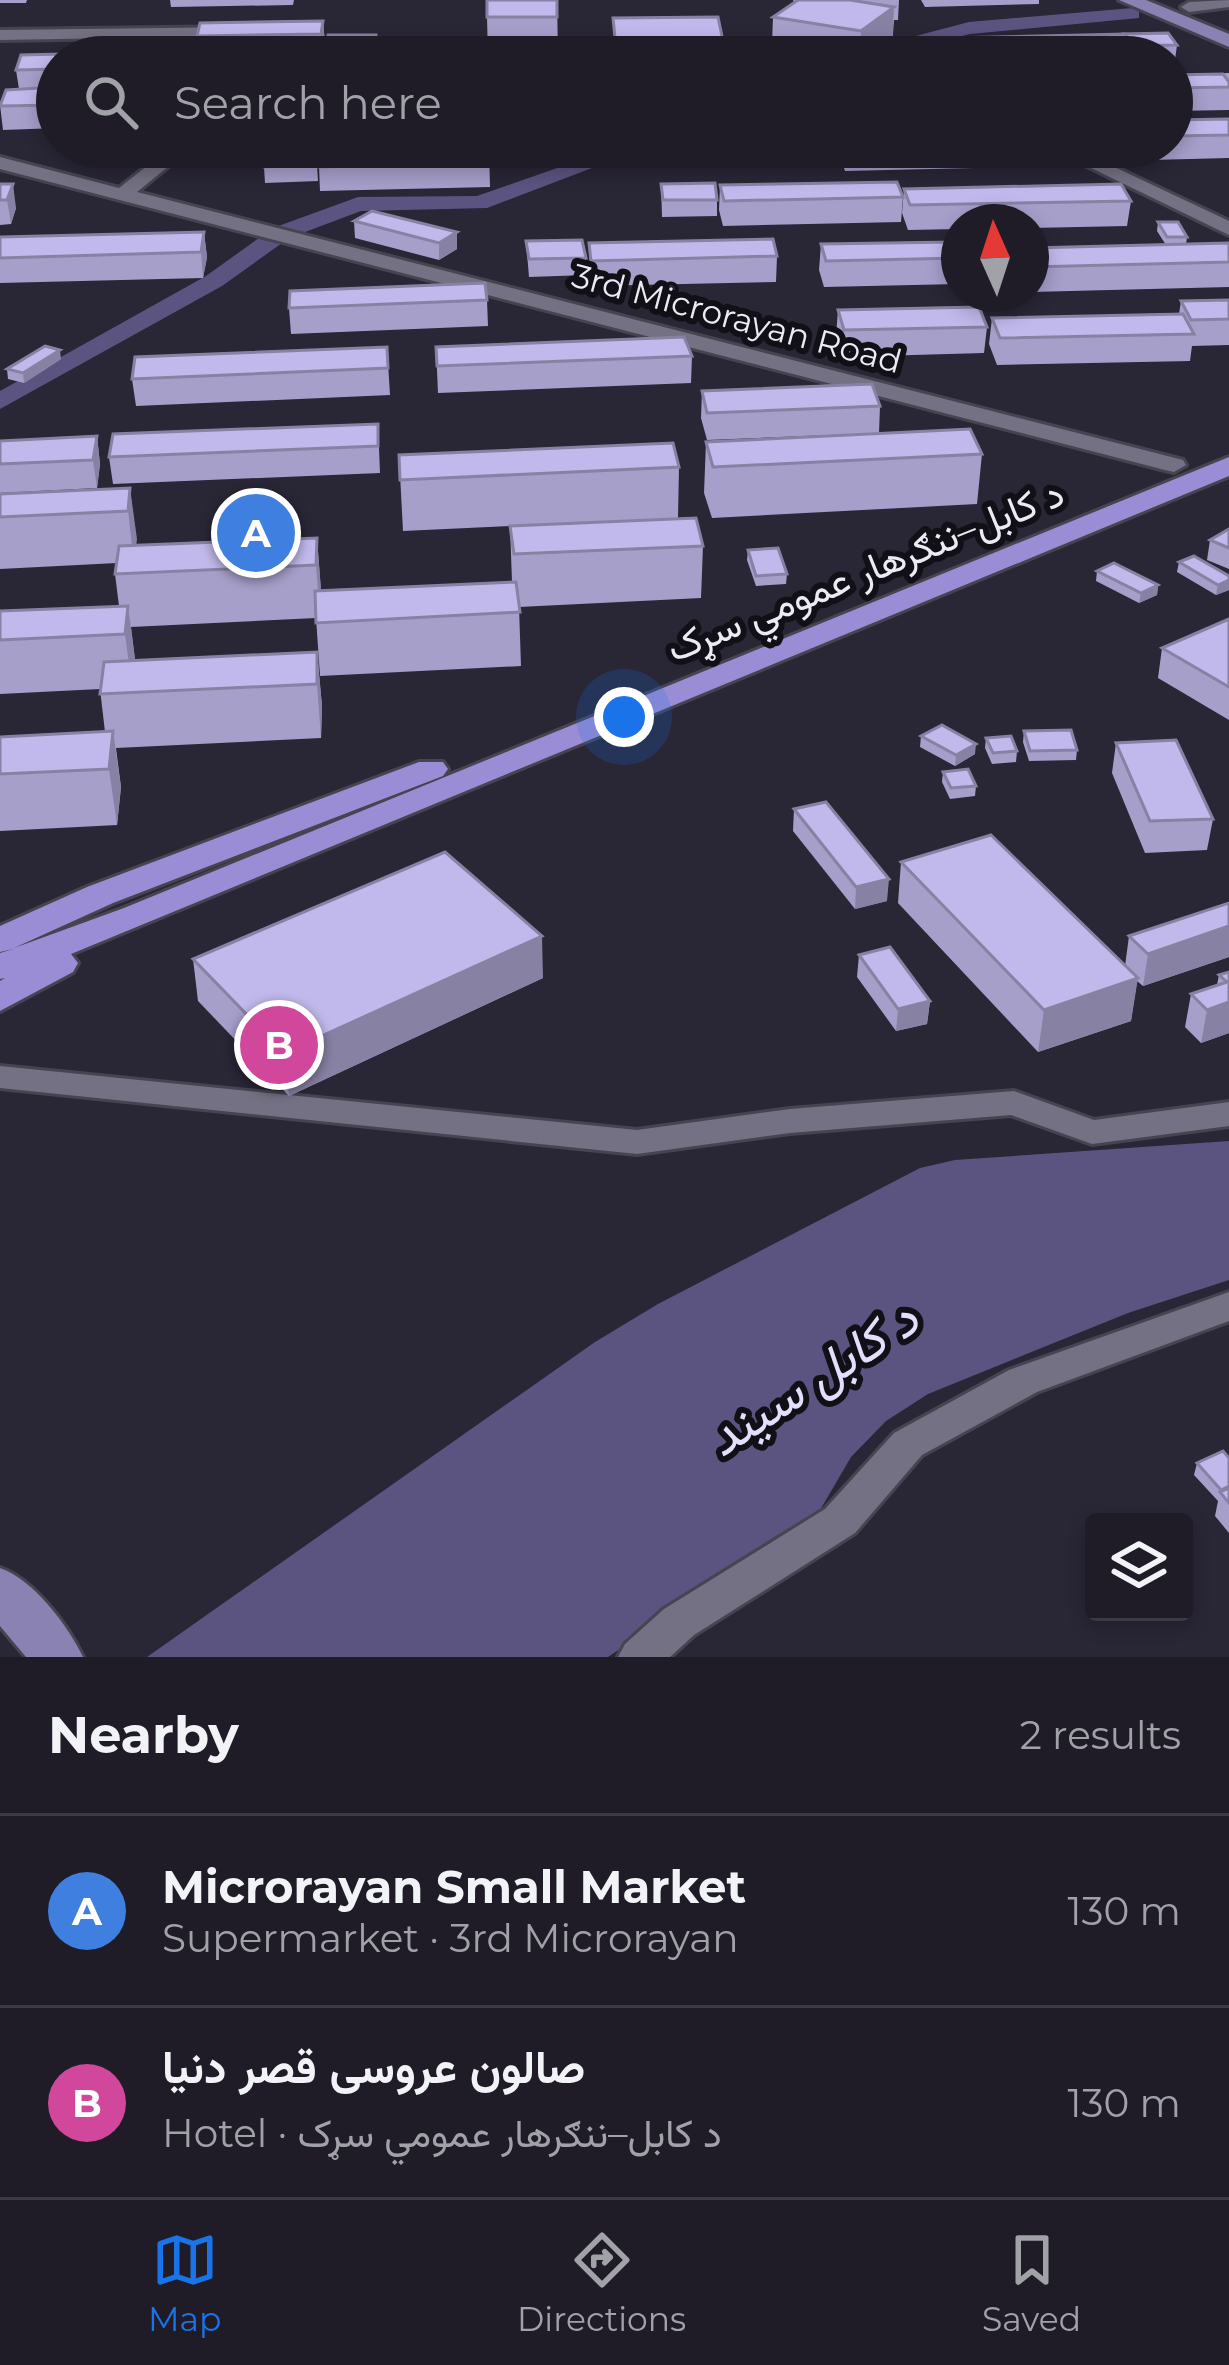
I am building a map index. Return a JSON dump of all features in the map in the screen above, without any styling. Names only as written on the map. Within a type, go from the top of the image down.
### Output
[{"type":"highway","name":"د کابل–ننګرهار عمومي سړک","points":[[100,895],[508,739],[1229,445]]},
{"type":"highway","name":"د کابل–ننګرهار عمومي سړک","points":[[0,967],[136,916],[1229,466]]},
{"type":"highway","points":[[0,910],[100,895]]},
{"type":"highway","points":[[0,940],[100,895]]},
{"type":"highway","points":[[0,998],[136,916]]},
{"type":"main road","points":[[1129,0],[1229,41]]},
{"type":"main road","points":[[1179,4],[1229,23]]},
{"type":"main road","points":[[0,1588],[57,1657]]},
{"type":"street","points":[[1179,4],[1229,2]]},
{"type":"street","points":[[0,35],[265,31]]},
{"type":"street","name":"3rd Microrayan Road","points":[[0,164],[1174,465]]},
{"type":"street","points":[[122,195],[156,168]]},
{"type":"street","points":[[1101,168],[1229,230]]},
{"type":"street","points":[[0,1077],[637,1142],[790,1121],[1015,1103],[1092,1132],[1229,1114]]},
{"type":"street","points":[[640,1657],[679,1622],[839,1521],[908,1444],[1023,1381],[1229,1306]]},
{"type":"water","name":"د کابل سيند","points":[[1229,1141],[1229,1280],[1128,1313],[928,1394],[886,1421],[851,1457],[816,1517],[608,1657],[147,1657],[595,1342],[658,1304],[920,1168],[955,1160]]},
{"type":"building","points":[[487,0],[557,0],[557,17],[487,17]]},
{"type":"building","points":[[798,0],[850,0],[894,7],[861,31],[773,17]]},
{"type":"building","points":[[718,17],[722,36],[615,36],[613,18]]},
{"type":"building","points":[[323,21],[321,34],[197,36],[200,23]]},
{"type":"building","points":[[1168,33],[1170,36],[1126,36],[1121,34]]},
{"type":"building","points":[[21,55],[36,55],[36,70],[16,70]]},
{"type":"building","points":[[1223,74],[1229,87],[1193,88],[1193,75]]},
{"type":"building","points":[[36,88],[36,105],[0,106],[6,90]]},
{"type":"building","points":[[1229,119],[1229,135],[1193,136],[1193,120]]},
{"type":"building","points":[[897,182],[903,197],[724,201],[720,185]]},
{"type":"building","points":[[715,183],[717,200],[663,200],[661,184]]},
{"type":"building","points":[[0,184],[13,184],[7,200],[0,200]]},
{"type":"building","points":[[1121,184],[1131,201],[910,205],[904,189]]},
{"type":"building","points":[[372,211],[457,232],[439,243],[354,221]]},
{"type":"building","points":[[1158,222],[1178,222],[1187,237],[1167,237]]},
{"type":"building","points":[[204,232],[201,252],[0,258],[0,237]]},
{"type":"building","points":[[773,239],[777,256],[591,261],[589,243]]},
{"type":"building","points":[[582,240],[586,258],[529,259],[526,241]]},
{"type":"building","points":[[941,242],[941,258],[826,261],[821,244]]},
{"type":"building","points":[[1229,243],[1229,262],[1049,267],[1049,248]]},
{"type":"building","points":[[485,283],[487,300],[289,308],[290,291]]},
{"type":"building","points":[[1229,300],[1229,319],[1191,320],[1181,301]]},
{"type":"building","points":[[941,308],[941,312],[981,312],[987,327],[844,330],[838,310]]},
{"type":"building","points":[[1183,314],[1194,334],[1000,338],[992,318]]},
{"type":"building","points":[[684,337],[692,356],[437,366],[436,347]]},
{"type":"building","points":[[45,346],[60,350],[23,373],[7,369]]},
{"type":"building","points":[[387,347],[388,368],[132,379],[135,357]]},
{"type":"building","points":[[872,384],[880,406],[707,413],[702,391]]},
{"type":"building","points":[[378,424],[378,446],[109,457],[113,434]]},
{"type":"building","points":[[970,429],[982,454],[713,467],[706,442]]},
{"type":"building","points":[[97,436],[93,460],[0,464],[0,441]]},
{"type":"building","points":[[673,443],[679,467],[400,480],[399,455]]},
{"type":"building","points":[[130,488],[128,511],[0,517],[0,494]]},
{"type":"building","points":[[696,518],[703,546],[514,554],[510,526]]},
{"type":"building","points":[[1229,529],[1229,548],[1210,540]]},
{"type":"building","points":[[317,538],[316,565],[115,574],[119,546]]},
{"type":"building","points":[[778,548],[787,574],[756,576],[748,550]]},
{"type":"building","points":[[1194,556],[1229,580],[1218,585],[1179,562]]},
{"type":"building","points":[[1114,563],[1158,585],[1141,593],[1097,571]]},
{"type":"building","points":[[516,582],[520,612],[316,623],[315,591]]},
{"type":"building","points":[[128,606],[125,634],[0,640],[0,611]]},
{"type":"building","points":[[1229,619],[1229,687],[1162,648]]},
{"type":"building","points":[[317,652],[317,684],[100,694],[104,662]]},
{"type":"building","points":[[942,725],[976,744],[956,755],[921,736]]},
{"type":"building","points":[[1071,730],[1077,750],[1030,751],[1024,731]]},
{"type":"building","points":[[113,731],[109,769],[0,774],[0,737]]},
{"type":"building","points":[[1011,736],[1017,751],[993,753],[986,738]]},
{"type":"building","points":[[1176,740],[1213,819],[1150,821],[1116,743]]},
{"type":"building","points":[[968,769],[976,786],[951,788],[943,772]]},
{"type":"building","points":[[826,802],[889,879],[856,887],[794,809]]},
{"type":"building","points":[[991,835],[1138,978],[1044,1010],[901,862]]},
{"type":"building","points":[[445,852],[542,936],[284,1053],[193,959]]},
{"type":"building","points":[[1229,903],[1229,926],[1148,954],[1129,936]]},
{"type":"building","points":[[890,947],[930,1001],[898,1009],[859,955]]},
{"type":"building","points":[[1229,972],[1229,1002],[1207,1010],[1191,994],[1227,982],[1219,975]]},
{"type":"building","points":[[1223,1451],[1229,1458],[1229,1486],[1221,1490],[1197,1463]]},
{"type":"waterway","points":[[938,36],[969,28],[1133,14]]},
{"type":"waterway","points":[[0,401],[214,281],[281,233],[358,204],[479,203],[578,168]]},
{"type":"place","name":"Microrayan Small Market","points":[[256,533]]},
{"type":"place","name":"صالون عروسی قصر دنیا","points":[[279,1045]]}]
